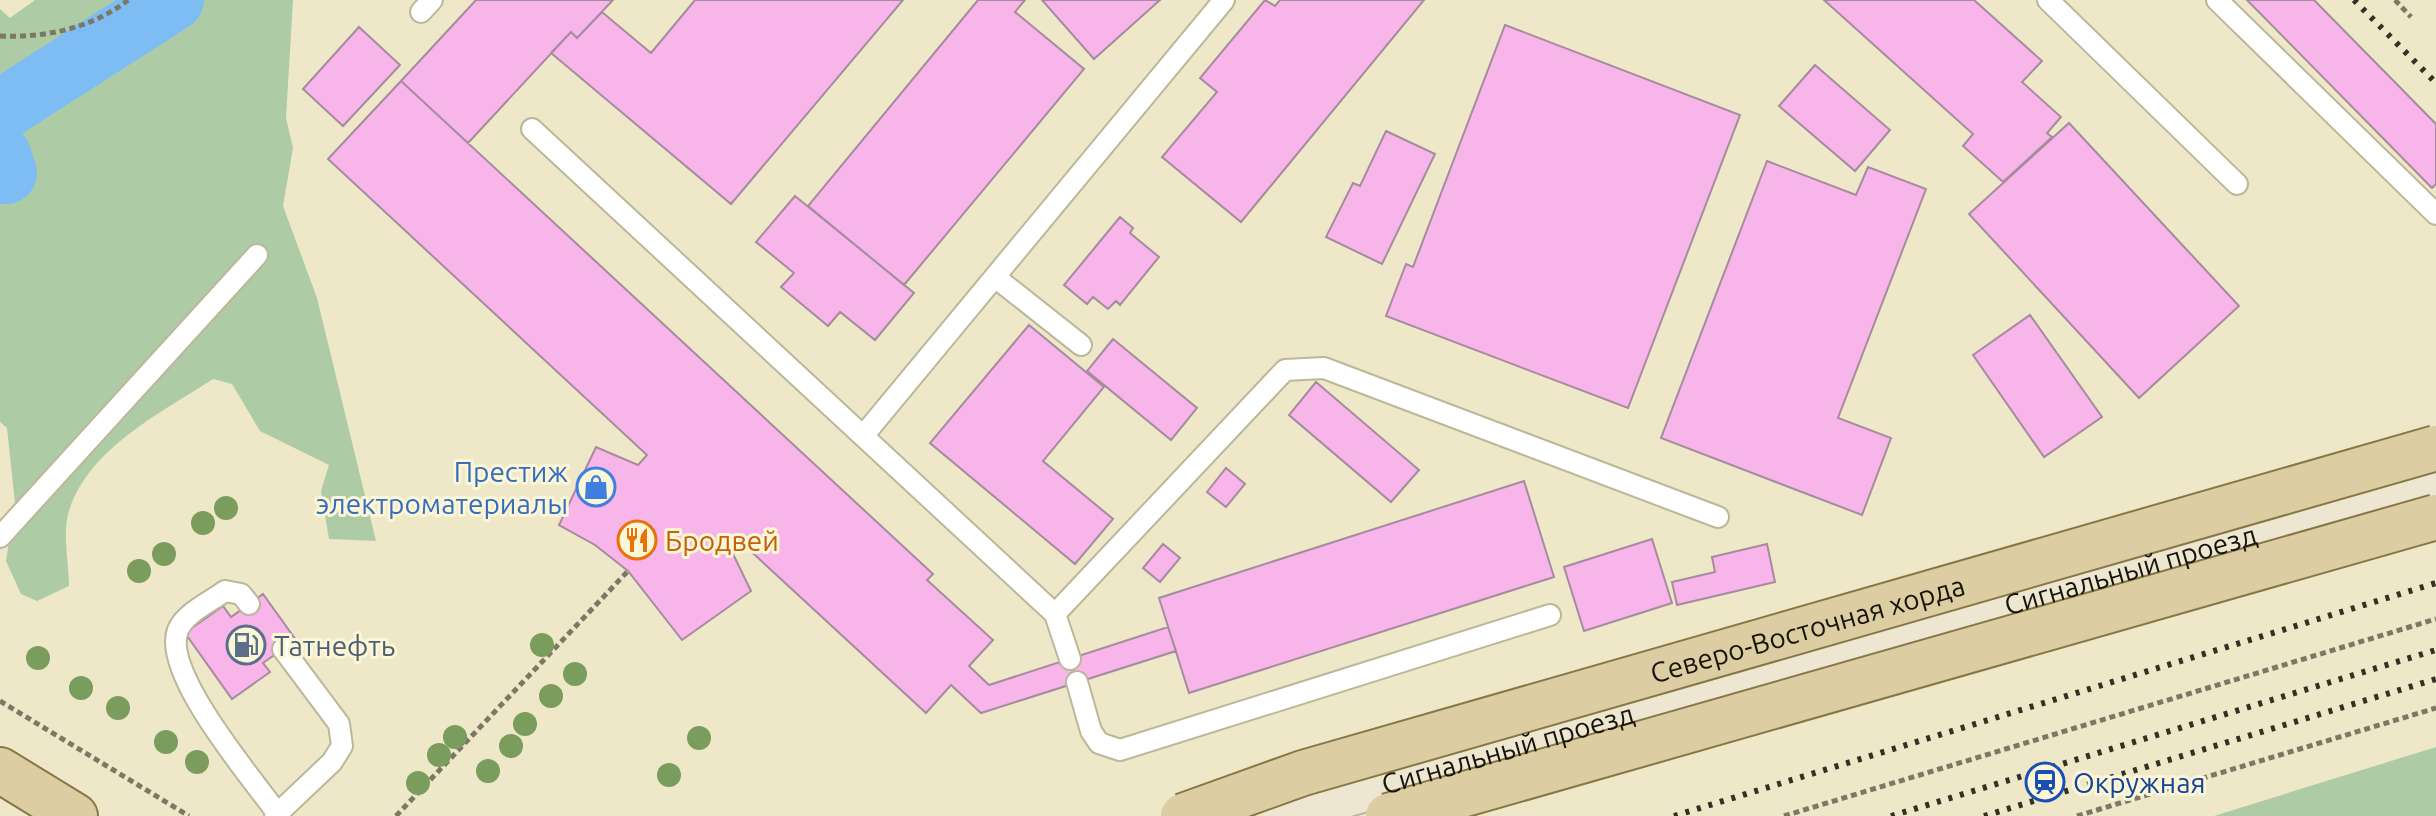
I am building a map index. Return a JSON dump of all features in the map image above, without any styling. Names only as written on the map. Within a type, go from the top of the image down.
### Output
[{"type":"main road","name":"Северо-Восточная хорда","points":[[1183,816],[1303,773],[2436,448]]},
{"type":"main road","points":[[1388,816],[2436,517]]},
{"type":"main road","points":[[0,770],[75,816]]},
{"type":"street","name":"Сигнальный проезд","points":[[1271,816],[2436,481]]},
{"type":"lane","points":[[863,436],[1224,0]]},
{"type":"lane","points":[[2048,0],[2237,184]]},
{"type":"lane","points":[[2217,0],[2436,214]]},
{"type":"lane","points":[[532,129],[1055,614],[1070,659]]},
{"type":"lane","points":[[0,537],[257,255]]},
{"type":"lane","points":[[995,277],[1081,345]]},
{"type":"lane","points":[[1055,614],[1285,370],[1324,368],[1718,517]]},
{"type":"lane","points":[[249,604],[241,594],[225,591],[182,621],[176,635],[179,663],[191,691],[276,814],[332,762],[342,746],[339,724],[283,649]]},
{"type":"lane","points":[[1077,682],[1091,731],[1099,743],[1120,750],[1550,615]]},
{"type":"path","points":[[0,36],[32,37],[106,18],[128,0]]},
{"type":"path","points":[[2395,0],[2411,17]]},
{"type":"path","points":[[396,816],[628,571]]},
{"type":"path","points":[[1784,816],[2436,619]]},
{"type":"path","points":[[0,701],[189,816]]},
{"type":"path","points":[[2077,816],[2436,708]]},
{"type":"green space","points":[[35,0],[293,0],[286,118],[293,148],[283,206],[317,298],[376,541],[329,539],[321,491],[329,465],[260,431],[232,384],[213,379],[129,434],[93,469],[79,489],[67,519],[69,586],[37,601],[21,594],[6,561],[15,503],[7,428],[0,422],[0,9],[10,18]]},
{"type":"green space","points":[[2436,747],[2436,816],[2214,816]]},
{"type":"building","points":[[476,0],[613,0],[577,38],[571,32],[468,143],[401,81]]},
{"type":"building","points":[[695,0],[903,0],[731,204],[551,53],[571,32],[577,38],[602,12],[651,53]]},
{"type":"building","points":[[978,0],[1025,0],[1015,12],[1084,69],[904,285],[808,206]]},
{"type":"building","points":[[1042,0],[1160,0],[1094,59]]},
{"type":"building","points":[[1265,0],[1275,6],[1280,0],[1424,0],[1241,222],[1162,157],[1217,92],[1200,78]]},
{"type":"building","points":[[1824,0],[1974,0],[2042,61],[2022,82],[2061,117],[2047,133],[2052,137],[2003,182],[1963,146],[1973,134]]},
{"type":"building","points":[[2247,0],[2314,0],[2436,124],[2436,184],[2432,188]]},
{"type":"building","points":[[1505,25],[1740,115],[1628,408],[1386,316],[1406,264],[1413,267]]},
{"type":"building","points":[[359,27],[400,65],[343,126],[303,89]]},
{"type":"building","points":[[1815,65],[1890,130],[1855,171],[1779,106]]},
{"type":"building","points":[[401,81],[933,574],[927,580],[993,640],[969,666],[989,685],[1168,627],[1176,651],[981,713],[951,685],[926,713],[743,544],[733,554],[751,591],[682,640],[628,571],[595,545],[559,525],[596,447],[638,465],[647,455],[328,159]]},
{"type":"building","points":[[2069,123],[2239,306],[2139,398],[1969,214]]},
{"type":"building","points":[[1386,131],[1435,154],[1382,264],[1326,237],[1353,183],[1360,186]]},
{"type":"building","points":[[1767,161],[1856,195],[1868,167],[1926,189],[1838,418],[1891,438],[1862,515],[1661,438]]},
{"type":"building","points":[[795,196],[914,293],[875,340],[840,312],[828,326],[781,287],[794,273],[756,242]]},
{"type":"building","points":[[1120,217],[1133,228],[1130,233],[1159,257],[1120,305],[1116,301],[1108,309],[1093,297],[1087,304],[1064,285]]},
{"type":"building","points":[[2030,315],[2102,417],[2044,457],[1973,355]]},
{"type":"building","points":[[1029,325],[1104,387],[1043,461],[1113,519],[1075,564],[930,443]]},
{"type":"building","points":[[1113,339],[1197,408],[1171,440],[1087,371]]},
{"type":"building","points":[[1316,382],[1419,470],[1391,502],[1289,415]]},
{"type":"building","points":[[1226,468],[1245,484],[1226,507],[1207,492]]},
{"type":"building","points":[[1524,481],[1554,577],[1189,693],[1159,598]]},
{"type":"building","points":[[1652,539],[1672,603],[1584,631],[1564,567]]},
{"type":"building","points":[[1163,544],[1180,558],[1160,582],[1143,568]]},
{"type":"building","points":[[1767,544],[1775,582],[1677,605],[1672,582],[1715,572],[1712,557]]},
{"type":"building","points":[[263,594],[296,640],[263,663],[270,672],[232,699],[185,633],[223,606],[231,617]]},
{"type":"waterway","points":[[0,111],[173,0]]},
{"type":"waterway","points":[[0,155],[6,173]]},
{"type":"railway","points":[[2354,0],[2436,83]]},
{"type":"railway","points":[[1674,816],[2436,583]]},
{"type":"railway","points":[[1891,816],[2436,650]]},
{"type":"railway","points":[[1984,816],[2436,679]]},
{"type":"place","name":"Престиж электроматериалы","points":[[596,487]]},
{"type":"place","name":"Бродвей","points":[[637,540]]},
{"type":"place","name":"Татнефть","points":[[246,645]]},
{"type":"place","name":"Окружная","points":[[2045,782]]}]
